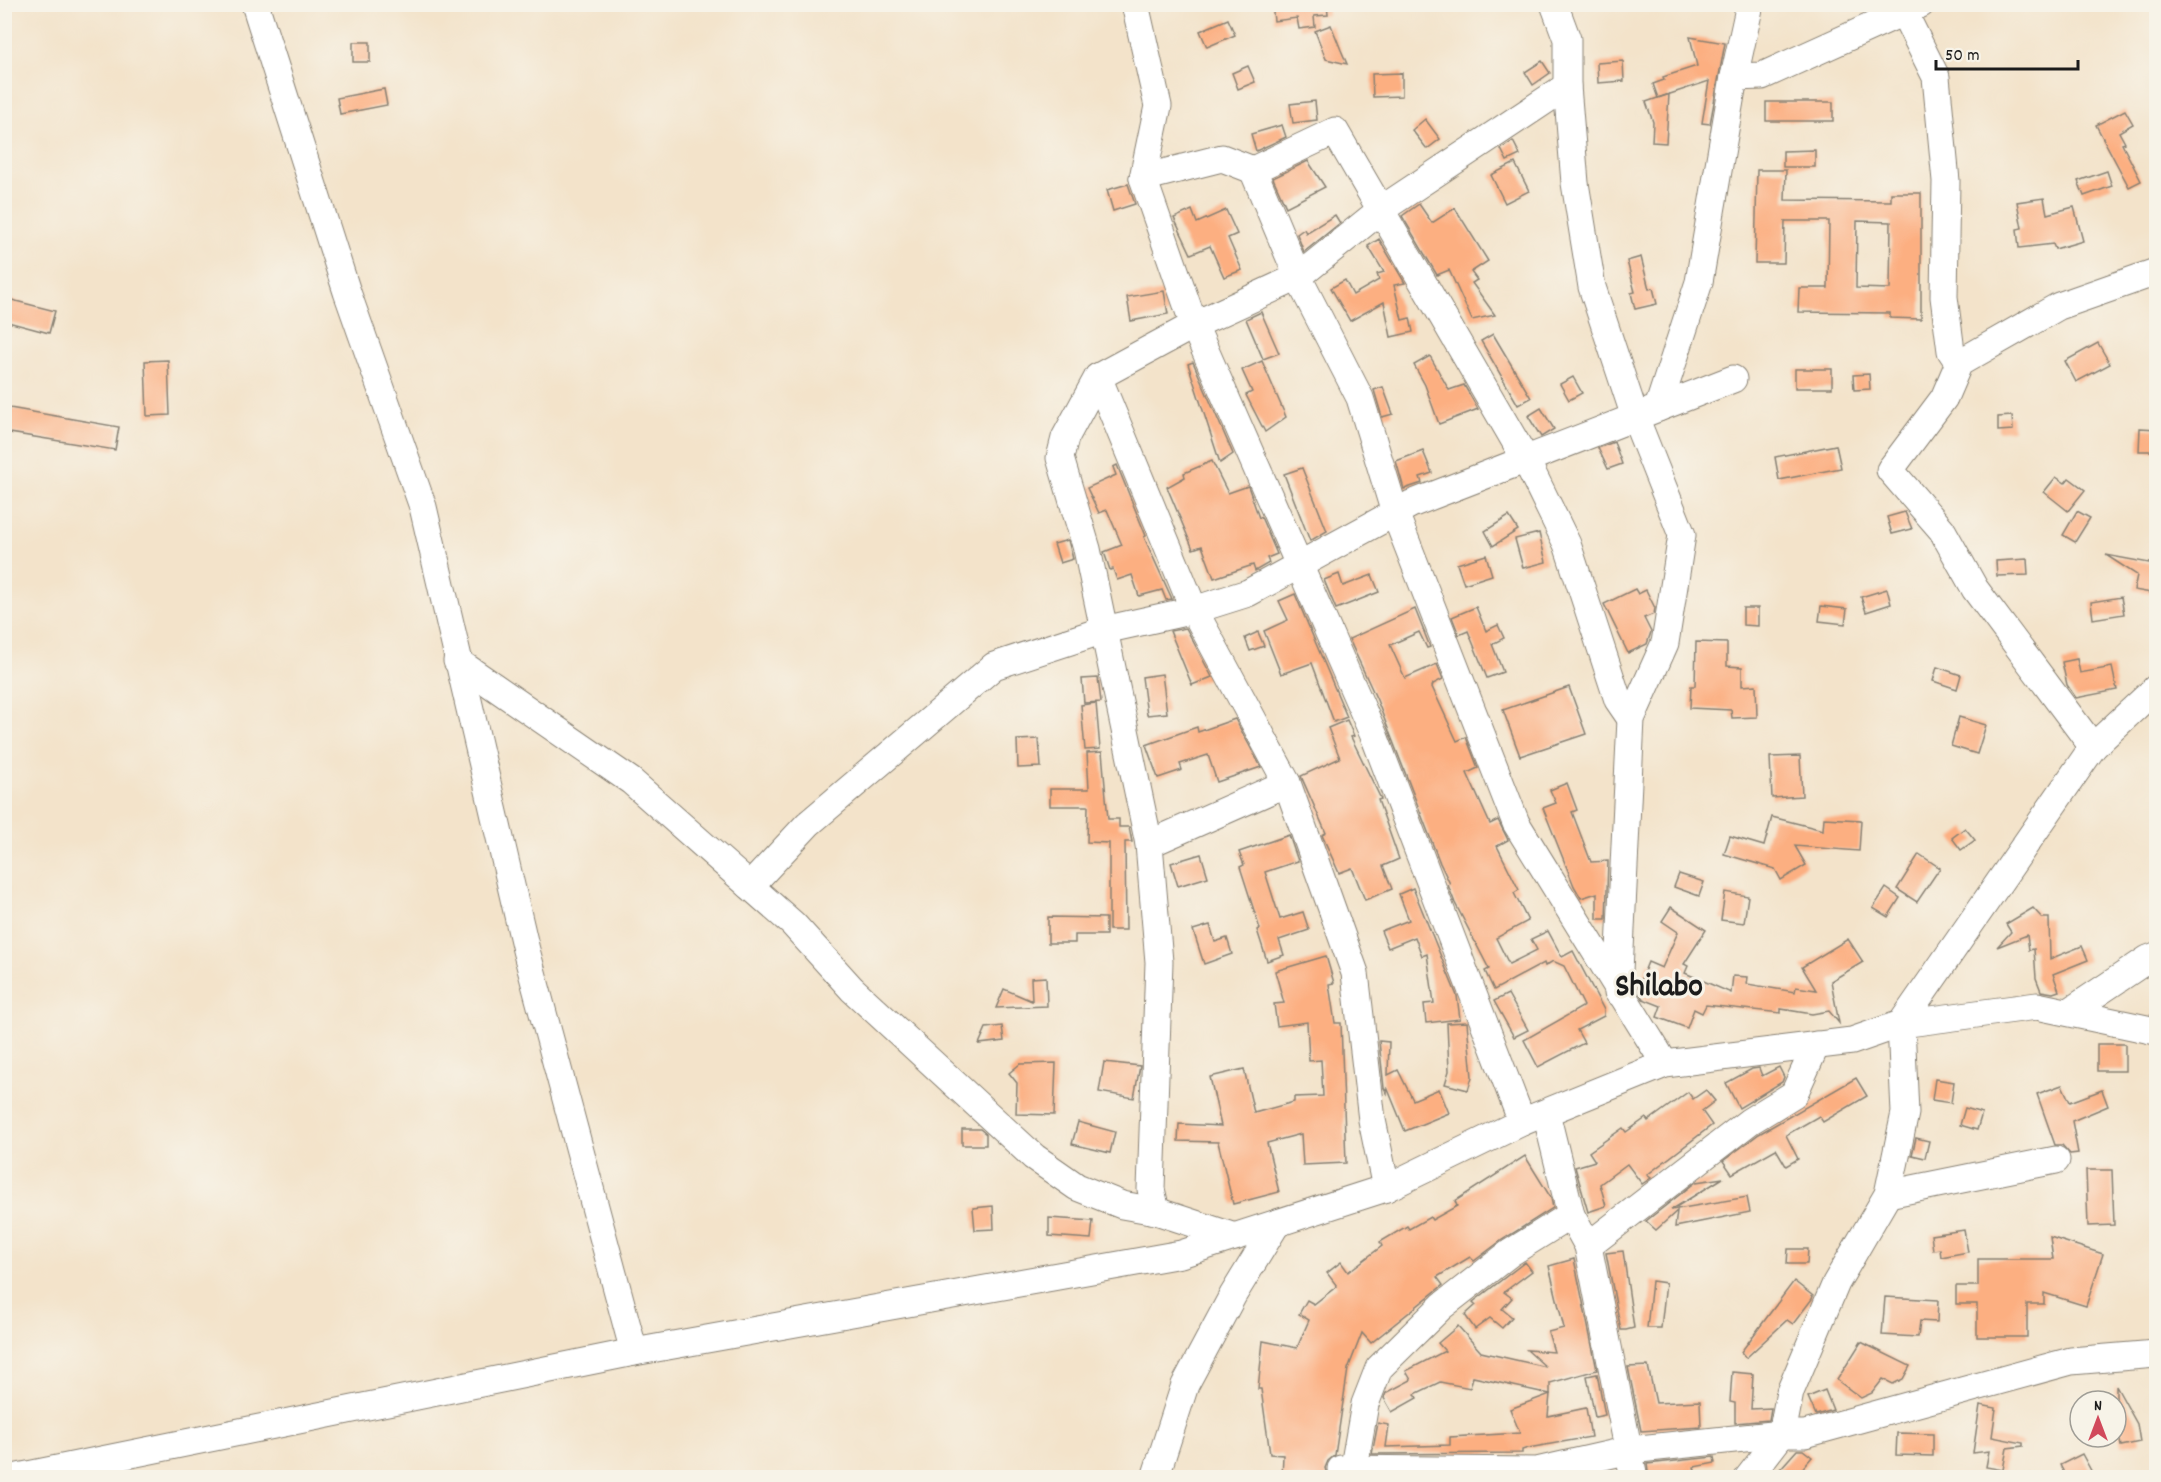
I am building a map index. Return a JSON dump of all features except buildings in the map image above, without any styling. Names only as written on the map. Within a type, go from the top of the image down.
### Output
[{"type":"street","points":[[255,4],[343,281],[423,507],[526,950],[634,1352]]},
{"type":"street","points":[[1135,4],[1158,106],[1143,178],[1194,325],[1375,738],[1534,1118],[1572,1215],[1588,1246],[1634,1478]]},
{"type":"street","points":[[1554,4],[1567,39],[1567,86],[1575,183],[1592,287],[1646,413],[1682,536],[1665,643],[1631,719],[1618,992]]},
{"type":"street","points":[[1646,413],[1699,282],[1734,77],[1750,4]]},
{"type":"street","points":[[1734,77],[1761,75],[1912,9],[1936,77],[1946,181],[1944,297],[1951,351],[1959,363]]},
{"type":"street","points":[[1156,1211],[1151,1189],[1159,962],[1149,844],[1087,549],[1060,458],[1065,438],[1098,377],[1194,325],[1298,277],[1382,209],[1567,86]]},
{"type":"street","points":[[1253,170],[1335,131],[1526,460],[1567,544],[1618,700],[1631,719]]},
{"type":"street","points":[[1143,178],[1222,158],[1253,170],[1298,277],[1360,398],[1395,513],[1516,823],[1618,992],[1665,1064]]},
{"type":"street","points":[[2093,747],[1975,589],[1942,530],[1890,470],[1944,398],[1959,363],[2059,306],[2157,272]]},
{"type":"street","points":[[1098,377],[1194,610],[1287,783],[1355,973],[1372,1120],[1386,1188]]},
{"type":"street","points":[[750,886],[808,824],[994,666],[1104,630],[1194,610],[1248,593],[1395,513],[1733,379]]},
{"type":"street","points":[[457,661],[630,781],[793,924],[852,989],[1034,1157],[1077,1187],[1122,1205],[1156,1211],[1235,1237]]},
{"type":"street","points":[[1748,1478],[1782,1434],[1790,1392],[1836,1283],[1888,1194],[1905,1113],[1901,1024],[2093,747],[2157,688]]},
{"type":"street","points":[[1149,844],[1287,783]]},
{"type":"street","points":[[2069,1012],[2148,959],[2157,956]]},
{"type":"street","points":[[13,1478],[634,1352],[1181,1254],[1386,1188],[1534,1118],[1665,1064],[1852,1041],[1901,1024],[2037,1006],[2157,1031]]},
{"type":"street","points":[[1588,1246],[1750,1121],[1794,1094],[1816,1045]]},
{"type":"street","points":[[1888,1194],[2056,1160]]},
{"type":"street","points":[[1572,1215],[1510,1253],[1442,1306],[1379,1368],[1365,1404],[1349,1472],[1538,1471],[1630,1450],[1782,1434],[1805,1434],[2071,1361],[2157,1354]]},
{"type":"street","points":[[1155,1478],[1185,1386],[1233,1294],[1277,1223]]},
{"type":"district","name":"Shilabo","points":[[1659,988]]}]
